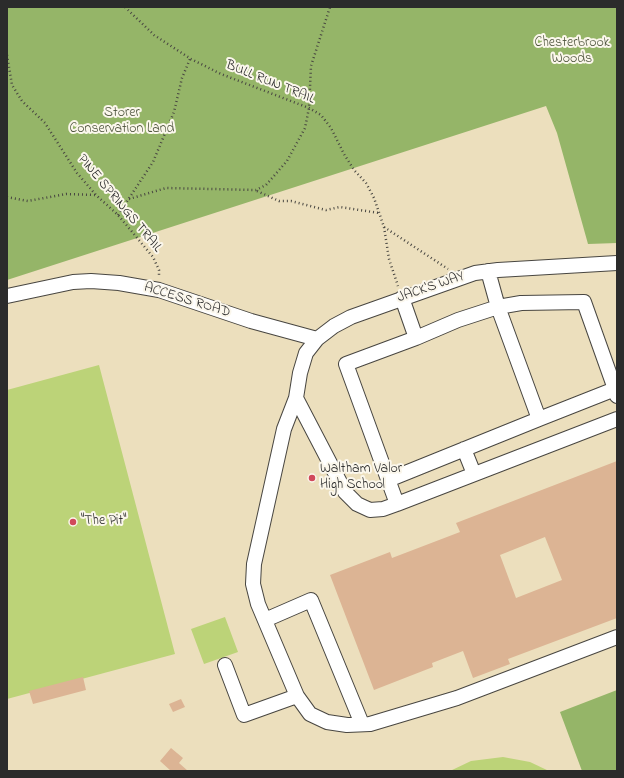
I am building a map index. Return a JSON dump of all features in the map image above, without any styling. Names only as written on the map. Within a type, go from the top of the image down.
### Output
[{"type":"street","name":"JACK'S WAY","points":[[617,263],[488,271],[461,277],[351,317],[334,326],[317,339],[306,353],[300,373],[296,398],[284,429],[254,564],[253,584],[258,604],[297,696],[310,714],[327,722],[347,725],[370,724],[456,698],[617,637]]},
{"type":"street","points":[[488,271],[498,306],[539,419]]},
{"type":"street","name":"ACCESS ROAD","points":[[7,296],[44,287],[91,281],[119,283],[159,290],[251,321],[317,339]]},
{"type":"street","points":[[402,298],[416,338]]},
{"type":"street","points":[[388,480],[539,419],[616,392],[584,302],[521,303],[498,306],[346,364],[388,480],[398,504]]},
{"type":"street","points":[[296,398],[345,492],[357,504],[370,510],[383,509],[398,504],[617,419]]},
{"type":"street","points":[[464,449],[474,474]]},
{"type":"street","points":[[265,620],[311,600],[362,724]]},
{"type":"street","points":[[225,665],[244,715],[297,696]]},
{"type":"path","name":"BULL RUN TRAIL","points":[[126,7],[154,35],[190,59],[221,74],[309,108],[321,115],[331,128],[354,170],[366,183],[374,198],[384,227],[389,259],[402,298]]},
{"type":"path","points":[[256,190],[266,185],[287,161],[305,128],[309,108],[310,66],[330,7]]},
{"type":"path","name":"PINE SPRINGS TRAIL","points":[[7,55],[12,85],[22,102],[45,123],[77,173],[96,195],[118,215],[153,257],[159,270],[159,290]]},
{"type":"path","points":[[118,215],[153,162],[174,112],[182,78],[190,59]]},
{"type":"path","points":[[129,200],[166,188],[256,190],[279,201],[291,201],[326,210],[340,208],[379,213]]},
{"type":"path","points":[[7,197],[28,201],[66,194],[96,195]]},
{"type":"path","points":[[384,227],[461,277]]},
{"type":"green space","name":"Storer Conservation Land","points":[[7,7],[617,7],[617,243],[588,244],[557,133],[546,106],[7,280]]},
{"type":"green space","name":"\"The Pit\"","points":[[99,365],[175,654],[7,699],[7,390]]},
{"type":"green space","points":[[225,617],[238,652],[204,664],[191,629]]},
{"type":"green space","points":[[617,690],[617,771],[582,771],[560,712]]},
{"type":"green space","points":[[503,757],[530,762],[549,771],[450,771],[471,761]]},
{"type":"building","points":[[617,461],[617,618],[508,659],[510,664],[473,678],[463,651],[432,663],[433,667],[374,690],[330,575],[390,552],[392,558],[460,532],[456,523]],"holes":[[[545,537],[562,580],[516,598],[500,555]]]},
{"type":"building","points":[[83,677],[86,690],[33,704],[29,691]]},
{"type":"building","points":[[181,699],[185,707],[173,712],[169,704]]},
{"type":"building","points":[[171,748],[183,758],[179,763],[188,771],[171,771],[160,761]]},
{"type":"place","name":"Waltham Valor High School","points":[[312,478]]},
{"type":"place","name":"\"The Pit\"","points":[[73,522]]},
{"type":"park label","name":"Chesterbrook Woods","points":[[572,52]]}]
